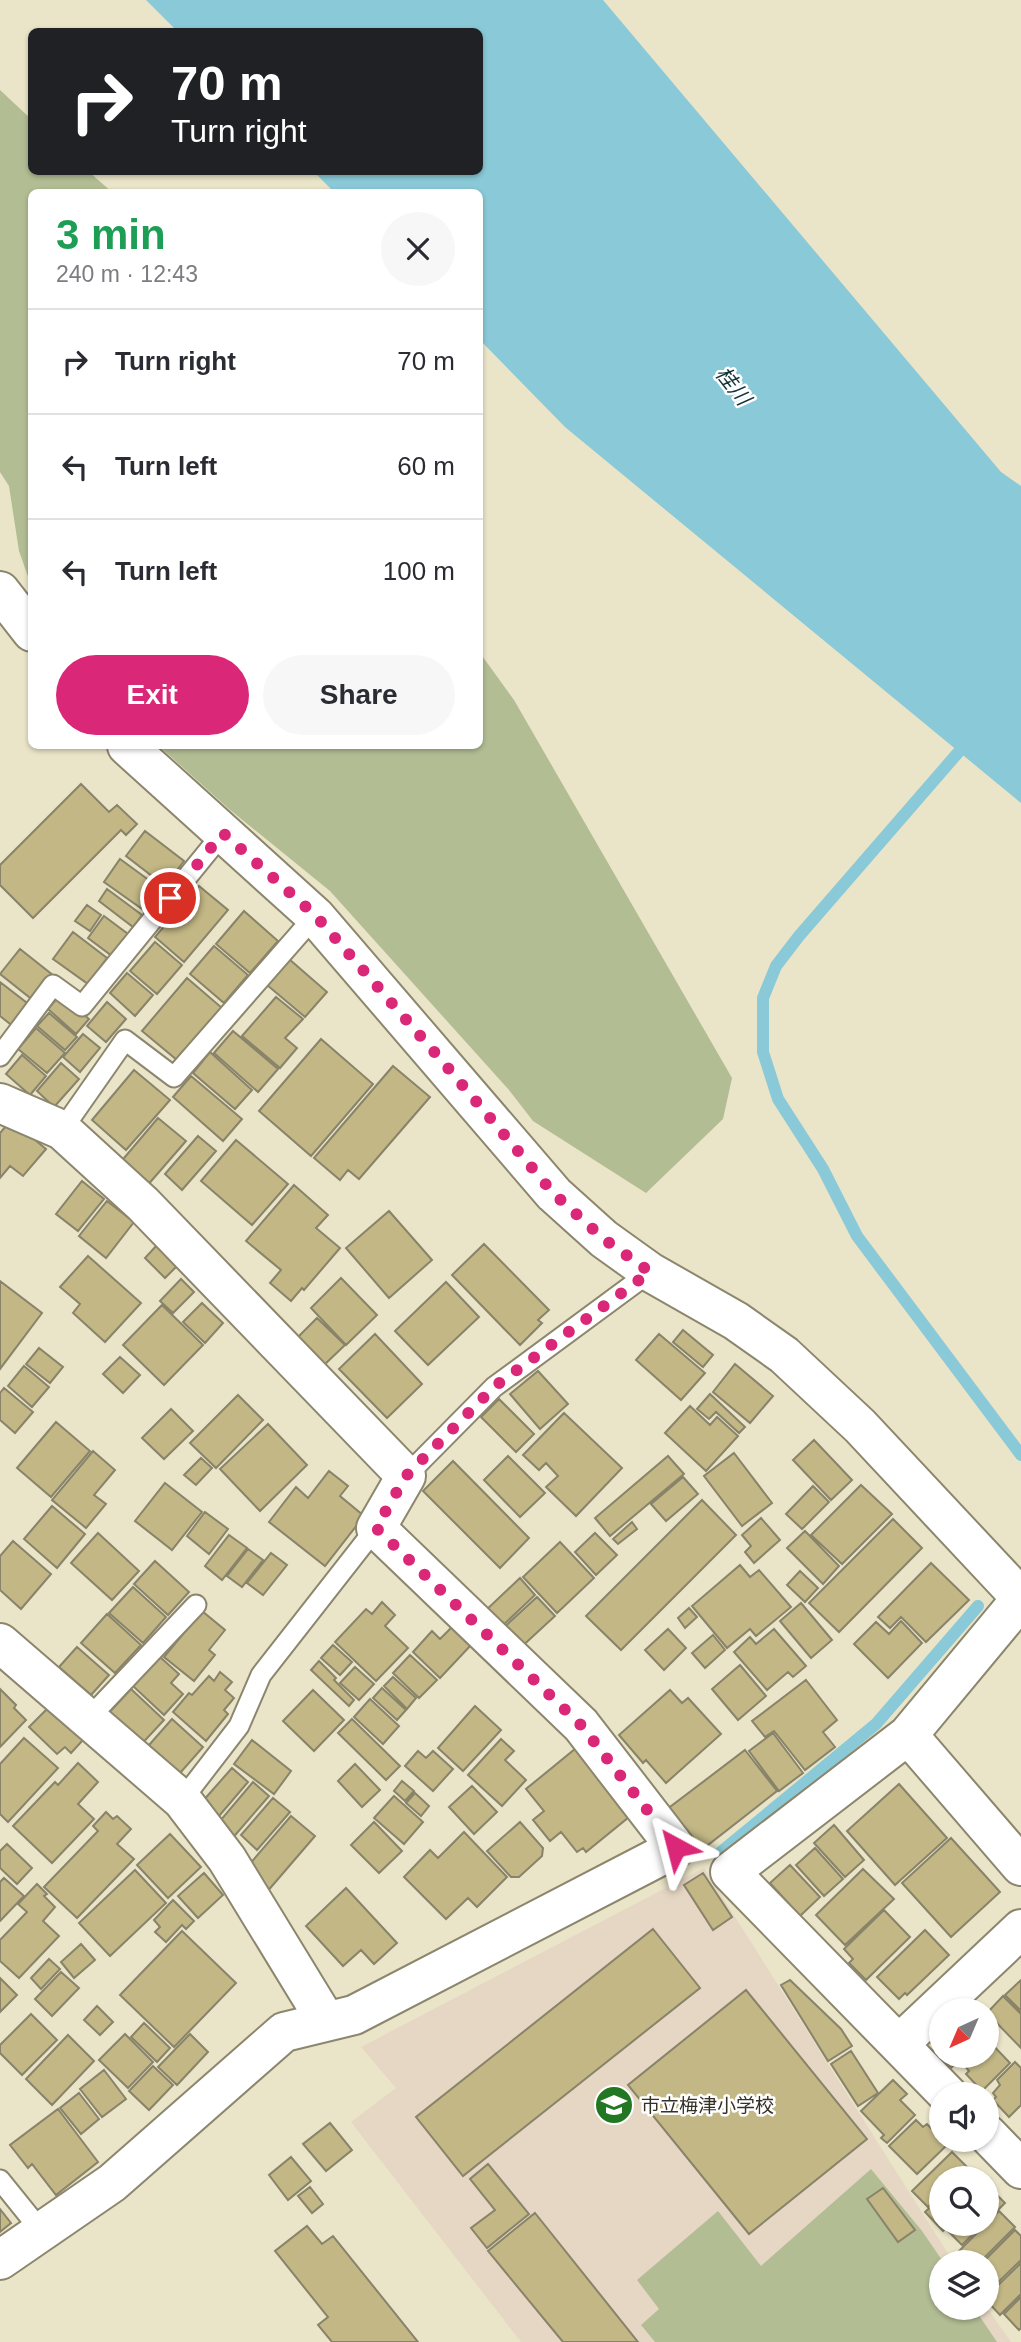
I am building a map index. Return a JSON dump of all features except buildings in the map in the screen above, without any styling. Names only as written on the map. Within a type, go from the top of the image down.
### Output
[{"type":"street","points":[[0,591],[28,627]]},
{"type":"street","points":[[130,749],[316,916],[554,1194],[604,1239],[650,1272],[736,1321],[784,1355],[860,1426],[1021,1598],[908,1735],[730,1872],[936,2082]]},
{"type":"street","points":[[0,1103],[62,1130],[143,1204],[406,1476],[376,1528],[581,1725],[676,1847],[354,2015],[284,2032],[112,2183],[0,2260]]},
{"type":"street","points":[[0,1643],[182,1800],[227,1859],[326,2021]]},
{"type":"street","points":[[908,1735],[1021,1866]]},
{"type":"street","points":[[899,2044],[1021,1929]]},
{"type":"street","points":[[999,2146],[1021,2169]]},
{"type":"lane","points":[[0,1056],[53,985],[82,1006],[223,833]]},
{"type":"lane","points":[[62,1130],[125,1040],[174,1077],[316,916]]},
{"type":"lane","points":[[406,1476],[494,1387],[650,1272]]},
{"type":"lane","points":[[182,1800],[239,1727],[261,1675],[376,1528]]},
{"type":"lane","points":[[88,1719],[196,1605]]},
{"type":"lane","points":[[0,2180],[41,2232]]},
{"type":"shaded area","name":"市立梅津小学校","points":[[704,1868],[929,2224],[929,2236],[937,2236],[946,2250],[929,2250],[929,2320],[995,2320],[1011,2342],[521,2342],[351,2122],[396,2088],[361,2047]]},
{"type":"green space","points":[[0,90],[28,116],[28,175],[92,175],[109,189],[28,189],[28,576],[19,551],[9,486],[0,472]]},
{"type":"green space","points":[[483,657],[514,700],[732,1078],[723,1119],[646,1193],[533,1121],[509,1090],[330,891],[229,809],[162,749],[483,749]]},
{"type":"green space","points":[[871,2169],[935,2250],[929,2250],[929,2320],[982,2320],[997,2342],[655,2342],[641,2325],[659,2309],[637,2280],[718,2211],[761,2266]]},
{"type":"water","name":"桂川","points":[[146,0],[603,0],[1001,472],[1021,486],[1021,803],[565,427],[483,343],[483,189],[331,189],[317,175],[483,175],[483,28],[174,28]]},
{"type":"waterway","points":[[969,740],[776,966],[763,998],[763,1052],[778,1099],[823,1169],[857,1236],[1021,1455]]},
{"type":"waterway","points":[[721,1852],[876,1724],[978,1606]]},
{"type":"place","name":"市立梅津小学校","points":[[614,2105]]},
{"type":"route","points":[[170,898],[223,833],[316,916],[554,1194],[604,1239],[650,1272],[494,1387],[406,1476],[376,1528],[581,1725],[676,1847]]}]
